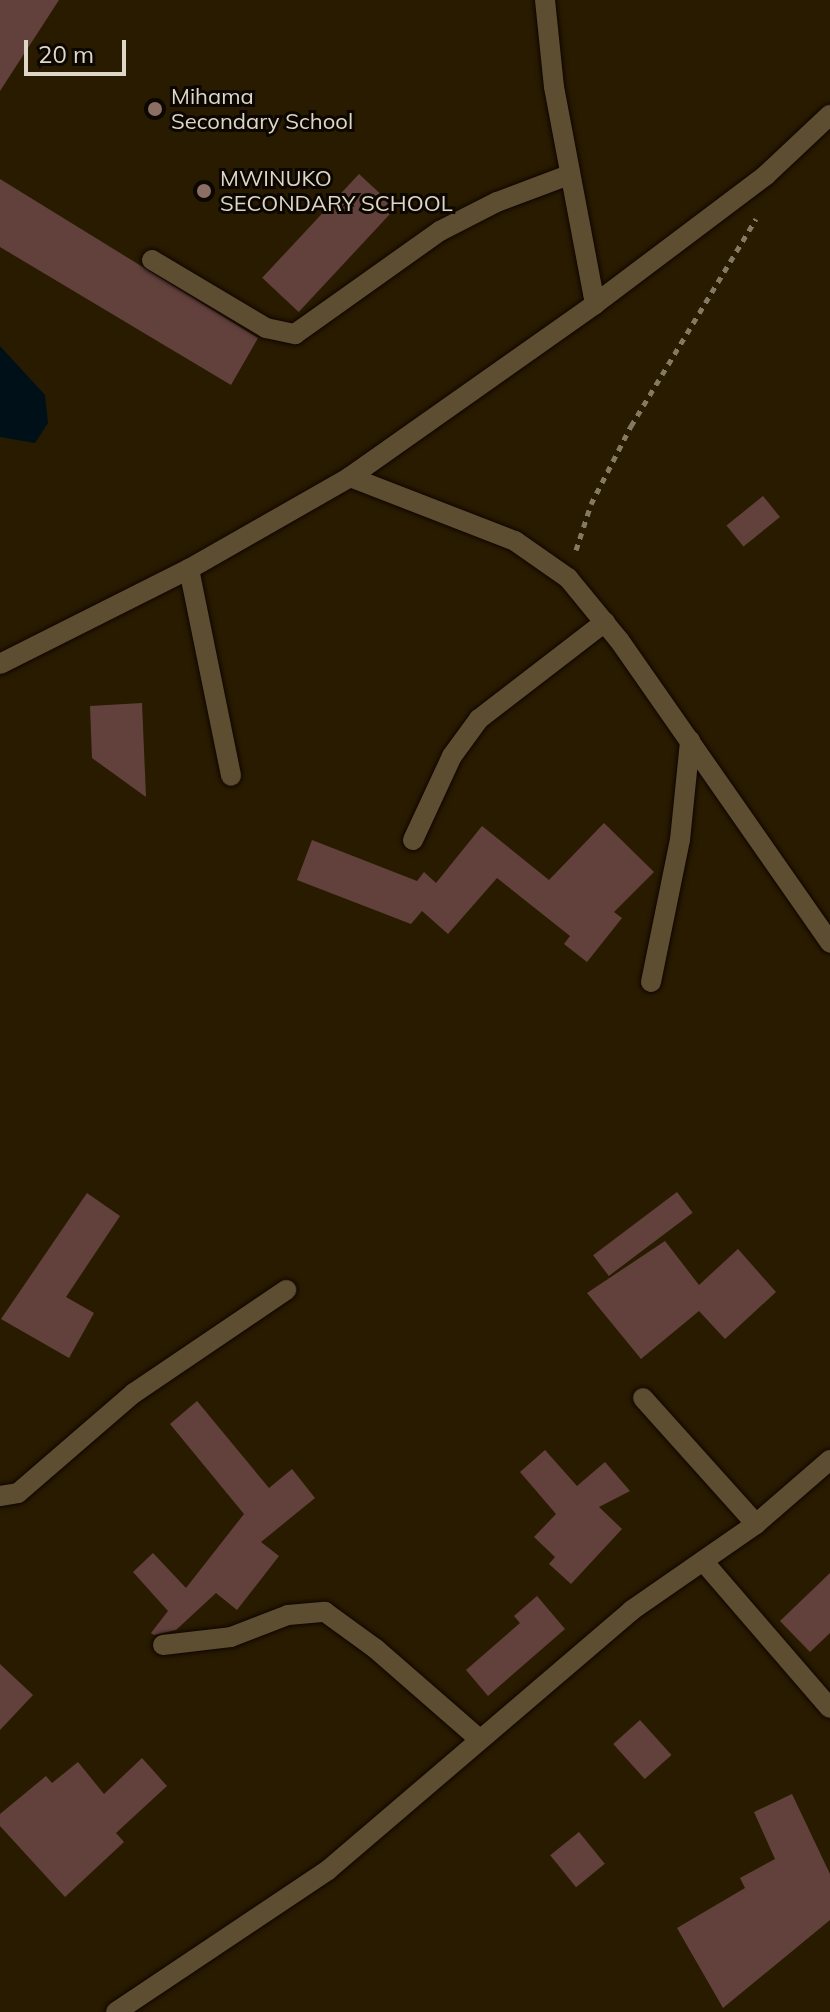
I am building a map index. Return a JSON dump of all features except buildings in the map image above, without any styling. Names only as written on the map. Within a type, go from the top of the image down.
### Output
[{"type":"street","points":[[545,0],[569,175],[595,304]]},
{"type":"street","points":[[0,664],[189,569],[350,477],[595,304],[766,175],[830,115]]},
{"type":"street","points":[[152,260],[266,328],[295,334],[440,231],[497,202],[569,175]]},
{"type":"street","points":[[350,477],[515,541],[568,578],[605,622],[830,943]]},
{"type":"street","points":[[189,569],[231,776]]},
{"type":"street","points":[[413,840],[452,756],[479,719],[605,622]]},
{"type":"street","points":[[651,982],[680,840],[690,741]]},
{"type":"street","points":[[0,1496],[18,1493],[134,1393],[286,1290]]},
{"type":"street","points":[[643,1398],[756,1524]]},
{"type":"street","points":[[116,2012],[328,1870],[632,1610],[756,1524],[830,1460]]},
{"type":"street","points":[[703,1561],[830,1708]]},
{"type":"street","points":[[163,1645],[231,1637],[288,1615],[325,1612],[365,1640],[479,1739]]},
{"type":"path","points":[[568,578],[591,504],[631,426],[758,215]]},
{"type":"shaded area","points":[[0,346],[45,395],[48,423],[35,443],[0,437]]},
{"type":"place","name":"Mihama Secondary School","points":[[155,109]]},
{"type":"place","name":"MWINUKO SECONDARY SCHOOL","points":[[204,191]]}]
